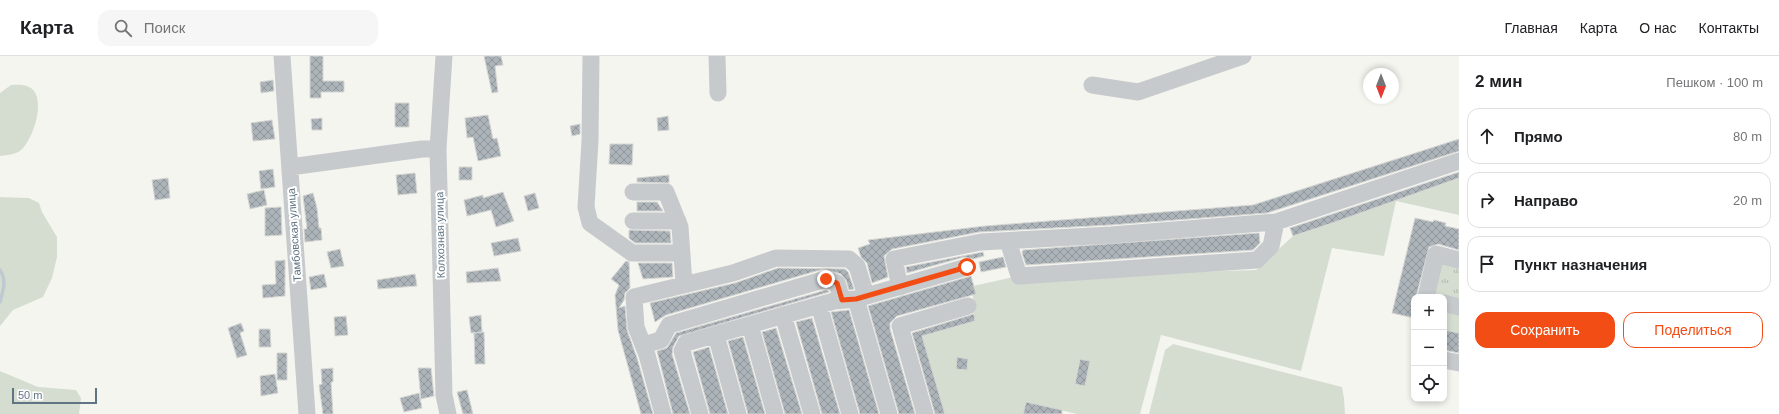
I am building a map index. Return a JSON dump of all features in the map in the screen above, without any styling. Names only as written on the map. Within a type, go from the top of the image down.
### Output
[{"type":"street","name":"Тамбовская улица","points":[[282,56],[307,414]]},
{"type":"street","name":"Колхозная улица","points":[[444,56],[438,149],[444,387],[448,414]]},
{"type":"street","points":[[591,56],[590,141],[586,207],[590,223],[632,253],[682,253]]},
{"type":"street","points":[[717,56],[718,93]]},
{"type":"street","points":[[1092,85],[1138,92],[1242,56]]},
{"type":"street","points":[[290,167],[422,149],[438,149]]},
{"type":"street","points":[[900,287],[894,259],[981,242],[1111,235],[1276,222],[1459,160]]},
{"type":"street","points":[[634,192],[666,192],[680,227],[684,284]]},
{"type":"street","points":[[633,221],[678,221]]},
{"type":"street","points":[[1008,241],[1019,276],[1257,260],[1271,246],[1276,222]]},
{"type":"street","points":[[1427,294],[1436,254],[1459,260]]},
{"type":"street","points":[[664,414],[636,327],[634,297],[733,273],[776,258],[849,259],[857,266],[855,299],[889,414]]},
{"type":"street","points":[[700,414],[682,351],[686,343],[819,305],[855,299],[967,267]]},
{"type":"street","points":[[643,345],[661,340],[669,325],[826,279],[837,283],[855,299]]},
{"type":"street","points":[[1447,304],[1459,307]]},
{"type":"street","points":[[819,305],[850,414]]},
{"type":"street","points":[[925,414],[900,326],[968,306]]},
{"type":"street","points":[[783,315],[812,414]]},
{"type":"street","points":[[750,325],[775,414]]},
{"type":"street","points":[[716,335],[738,414]]},
{"type":"street","points":[[1447,361],[1459,363]]},
{"type":"green space","points":[[11,85],[27,86],[35,92],[38,108],[37,118],[26,145],[19,152],[0,156],[0,93]]},
{"type":"green space","points":[[1459,178],[1459,215],[1396,201],[1384,256],[1332,248],[1301,371],[1161,335],[1140,414],[1077,414],[1026,402],[1023,414],[945,414],[922,336],[975,321],[973,311],[973,286],[1009,278],[1256,270],[1293,236]],"holes":[[[1080,359],[1090,361],[1085,386],[1075,384]]]},
{"type":"green space","points":[[0,197],[29,198],[39,203],[42,212],[57,237],[57,257],[52,278],[43,297],[13,310],[0,326]]},
{"type":"green space","points":[[1450,261],[1459,263],[1459,301],[1447,298],[1447,294],[1434,294],[1437,266]]},
{"type":"green space","points":[[1447,308],[1459,311],[1459,333],[1447,331]]},
{"type":"green space","points":[[1173,344],[1342,387],[1345,414],[1149,414],[1165,350]]},
{"type":"green space","points":[[0,371],[38,387],[76,390],[81,398],[79,414],[0,414]]},
{"type":"building","points":[[310,56],[323,56],[323,81],[344,81],[344,92],[321,92],[321,98],[310,98]]},
{"type":"building","points":[[484,56],[501,56],[503,65],[495,66],[498,92],[492,93]]},
{"type":"building","points":[[273,80],[274,91],[261,93],[260,82]]},
{"type":"building","points":[[395,103],[409,103],[409,127],[395,127]]},
{"type":"building","points":[[488,115],[493,139],[497,138],[501,156],[478,161],[473,137],[467,138],[465,118]]},
{"type":"building","points":[[668,116],[669,130],[658,131],[657,118]]},
{"type":"building","points":[[322,118],[322,130],[312,130],[311,119]]},
{"type":"building","points":[[272,120],[275,139],[253,141],[251,123]]},
{"type":"building","points":[[580,124],[580,134],[572,136],[570,126]]},
{"type":"building","points":[[1459,139],[1459,151],[1267,213],[1110,225],[979,232],[892,249],[884,256],[888,277],[872,283],[867,263],[861,257],[858,248],[870,244],[868,240],[985,226],[1253,205]]},
{"type":"building","points":[[610,144],[633,144],[632,165],[609,164]]},
{"type":"building","points":[[459,167],[472,167],[472,180],[459,180]]},
{"type":"building","points":[[273,169],[275,187],[261,189],[259,171]]},
{"type":"building","points":[[1459,172],[1459,178],[1293,236],[1290,228]]},
{"type":"building","points":[[415,173],[417,193],[398,195],[396,175]]},
{"type":"building","points":[[669,175],[669,183],[637,182],[637,178]]},
{"type":"building","points":[[168,178],[170,198],[155,200],[152,180]]},
{"type":"building","points":[[264,190],[267,205],[250,209],[247,194]]},
{"type":"building","points":[[503,192],[514,221],[496,227],[491,210],[467,216],[464,200],[483,195],[483,198]]},
{"type":"building","points":[[313,193],[317,208],[319,228],[321,228],[322,240],[305,242],[304,229],[307,229],[303,196]]},
{"type":"building","points":[[535,193],[539,208],[528,211],[524,196]]},
{"type":"building","points":[[637,202],[657,202],[663,211],[637,211]]},
{"type":"building","points":[[281,207],[282,235],[265,236],[265,208]]},
{"type":"building","points":[[1415,218],[1446,223],[1445,226],[1459,229],[1459,250],[1438,244],[1429,247],[1417,294],[1411,294],[1411,317],[1392,313]]},
{"type":"building","points":[[629,230],[670,231],[671,243],[635,243],[629,238]]},
{"type":"building","points":[[1259,233],[1260,243],[1253,250],[1026,265],[1022,253],[1023,250]]},
{"type":"building","points":[[518,238],[521,251],[494,256],[491,243]]},
{"type":"building","points":[[340,249],[344,266],[331,268],[327,252]]},
{"type":"building","points":[[983,252],[984,256],[973,259],[964,257],[907,273],[906,267]]},
{"type":"building","points":[[1003,257],[1006,267],[981,272],[979,262]]},
{"type":"building","points":[[285,260],[285,296],[263,298],[262,285],[276,284],[275,261]]},
{"type":"building","points":[[626,261],[629,262],[630,288],[625,293],[624,300],[619,308],[625,306],[627,330],[637,358],[653,414],[641,414],[618,330],[615,295],[619,285],[611,279]]},
{"type":"building","points":[[638,263],[672,263],[673,277],[643,279]]},
{"type":"building","points":[[498,268],[501,281],[467,283],[466,272]]},
{"type":"building","points":[[778,268],[845,269],[848,272],[854,289],[849,290],[846,280],[841,274],[823,269],[666,315],[655,322],[650,303],[735,283]]},
{"type":"building","points":[[324,274],[327,287],[311,290],[309,277]]},
{"type":"building","points":[[415,274],[417,286],[378,289],[377,280]]},
{"type":"building","points":[[971,276],[976,294],[897,316],[890,323],[890,329],[915,414],[899,414],[868,306]]},
{"type":"building","points":[[826,290],[829,292],[679,336],[673,347],[672,354],[690,414],[673,414],[657,351],[667,348],[676,333]]},
{"type":"building","points":[[849,310],[879,414],[860,414],[831,312]]},
{"type":"building","points":[[974,314],[975,321],[922,336],[945,414],[935,414],[912,333]]},
{"type":"building","points":[[481,315],[482,332],[471,333],[469,317]]},
{"type":"building","points":[[346,316],[348,335],[335,336],[334,317]]},
{"type":"building","points":[[812,318],[840,414],[822,414],[796,322]]},
{"type":"building","points":[[241,323],[244,331],[240,333],[247,355],[237,358],[228,328]]},
{"type":"building","points":[[776,328],[802,414],[785,414],[762,332]]},
{"type":"building","points":[[259,329],[270,329],[271,347],[259,347]]},
{"type":"building","points":[[1447,331],[1459,333],[1459,353],[1447,351]]},
{"type":"building","points":[[484,332],[485,364],[475,364],[474,333]]},
{"type":"building","points":[[743,337],[765,414],[748,414],[728,341]]},
{"type":"building","points":[[709,347],[728,414],[710,414],[693,352]]},
{"type":"building","points":[[277,353],[287,353],[287,380],[277,380]]},
{"type":"building","points":[[957,357],[968,359],[967,370],[956,369]]},
{"type":"building","points":[[1080,359],[1090,361],[1085,386],[1075,384]]},
{"type":"building","points":[[333,368],[333,382],[331,382],[333,414],[323,414],[319,385],[322,384],[321,369]]},
{"type":"building","points":[[418,368],[431,368],[434,396],[421,399]]},
{"type":"building","points":[[275,374],[278,393],[261,396],[260,376]]},
{"type":"building","points":[[467,390],[473,414],[463,414],[457,392]]},
{"type":"building","points":[[419,393],[422,408],[404,412],[400,398]]},
{"type":"building","points":[[1026,402],[1062,410],[1062,414],[1023,414]]},
{"type":"waterway","points":[[0,270],[4,282],[0,302]]},
{"type":"route","points":[[826,279],[837,283],[842,300],[856,299],[967,267]]}]
